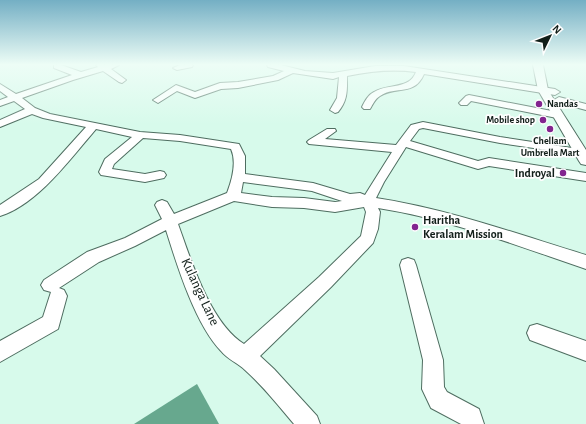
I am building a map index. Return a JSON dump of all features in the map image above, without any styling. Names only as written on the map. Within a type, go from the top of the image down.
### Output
[{"type":"main road","points":[[548,85],[584,152]]},
{"type":"main road","points":[[551,85],[557,115],[584,152]]},
{"type":"street","points":[[0,102],[52,85]]},
{"type":"street","points":[[158,100],[176,88],[195,95],[220,86],[239,85]]},
{"type":"street","points":[[335,110],[344,98],[342,92],[342,85]]},
{"type":"street","points":[[367,108],[369,101],[373,97],[386,90],[411,85]]},
{"type":"street","points":[[500,85],[552,94],[586,107]]},
{"type":"street","points":[[0,87],[32,110],[47,116],[140,135],[180,138],[235,146],[239,150],[238,177],[233,196]]},
{"type":"street","points":[[464,103],[469,98],[557,115]]},
{"type":"street","points":[[0,124],[32,110]]},
{"type":"street","points":[[0,352],[51,323],[54,291],[93,257],[136,239],[170,222],[233,196],[272,202],[304,203],[335,207],[369,200],[401,146],[415,127],[423,125],[500,140],[584,152]]},
{"type":"street","points":[[0,211],[10,206],[44,182],[92,126]]},
{"type":"street","points":[[331,131],[313,142],[401,146],[478,165],[489,162],[586,177]]},
{"type":"street","points":[[140,135],[109,162],[105,172],[145,178],[160,176]]},
{"type":"street","points":[[238,177],[313,187],[350,199],[369,200],[409,208],[452,219],[586,262]]},
{"type":"street","points":[[245,356],[325,282],[368,239],[373,212],[369,200]]},
{"type":"street","name":"Kulanga Lane","points":[[162,205],[170,222],[189,276],[210,320],[228,345],[245,356],[266,376],[309,424]]},
{"type":"street","points":[[408,265],[433,360],[433,389],[439,400],[471,417],[473,424]]},
{"type":"street","points":[[537,333],[586,351]]},
{"type":"shaded area","points":[[197,384],[219,424],[134,424]]},
{"type":"place","name":"Nandas","points":[[539,104]]},
{"type":"place","name":"Mobile shop","points":[[543,120]]},
{"type":"place","name":"Chellam Umbrella Mart","points":[[550,129]]},
{"type":"place","name":"Indroyal","points":[[563,173]]},
{"type":"place","name":"Haritha Keralam Mission","points":[[415,227]]}]
